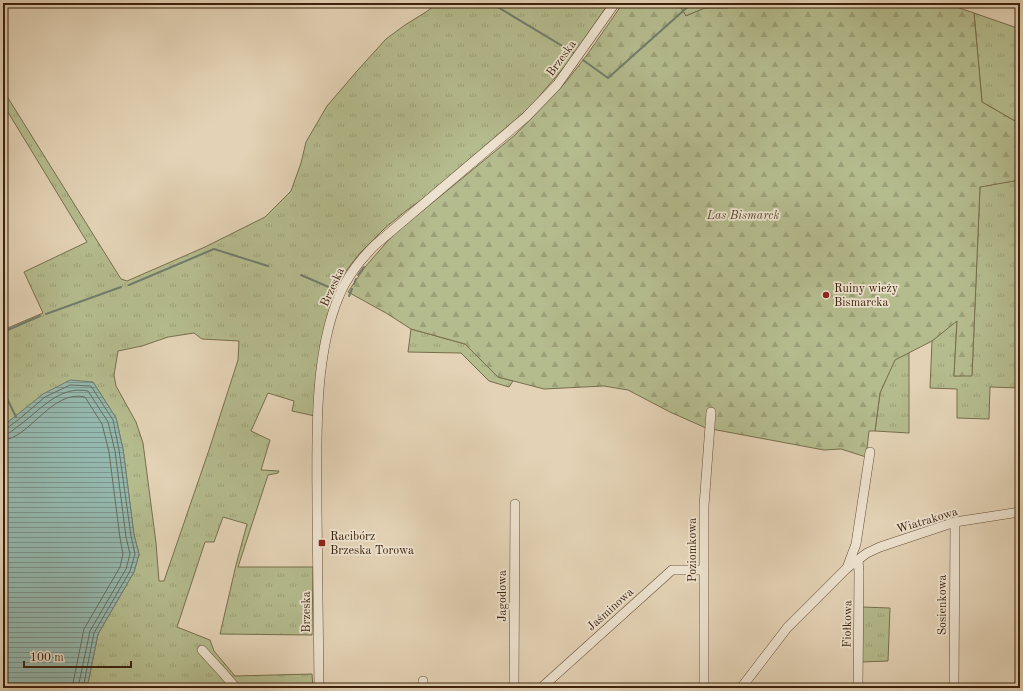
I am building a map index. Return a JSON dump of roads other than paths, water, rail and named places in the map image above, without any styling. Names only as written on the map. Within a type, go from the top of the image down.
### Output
[{"type":"street","name":"Brzeska","points":[[319,688],[317,431],[324,353],[328,331],[338,297],[356,266],[375,244],[526,117],[557,85],[615,3]]},
{"type":"street","name":"Poziomkowa","points":[[704,688],[704,506],[711,412]]},
{"type":"street","name":"Wiatrakowa","points":[[847,568],[856,544],[870,452]]},
{"type":"street","name":"Jagodowa","points":[[514,504],[514,688]]},
{"type":"street","name":"Wiatrakowa","points":[[741,688],[787,628],[817,596],[847,568],[867,553],[880,547],[955,522],[1020,512]]},
{"type":"street","name":"Sosienkowa","points":[[954,688],[955,522]]},
{"type":"street","points":[[856,544],[867,553]]},
{"type":"street","name":"Fiołkowa","points":[[858,560],[858,688]]},
{"type":"street","name":"Jaśminowa","points":[[541,688],[672,570],[703,570]]},
{"type":"street","points":[[202,650],[236,688]]},
{"type":"water","points":[[70,380],[93,382],[116,418],[123,449],[134,535],[139,554],[134,572],[98,634],[87,688],[3,688],[3,426],[43,394]]},
{"type":"waterway","points":[[491,3],[574,53]]},
{"type":"waterway","points":[[583,60],[608,78],[692,3]]},
{"type":"waterway","points":[[129,285],[214,249],[268,266]]},
{"type":"waterway","points":[[358,275],[364,267]]},
{"type":"waterway","points":[[301,275],[331,288]]},
{"type":"waterway","points":[[354,284],[356,279]]},
{"type":"waterway","points":[[46,314],[121,287]]},
{"type":"waterway","points":[[349,296],[352,289]]},
{"type":"waterway","points":[[3,332],[40,316]]},
{"type":"waterway","points":[[3,390],[16,417]]},
{"type":"place","name":"Ruiny wieży Bismarcka","points":[[826,295]]},
{"type":"place","name":"Racibórz Brzeska Torowa","points":[[322,543]]},
{"type":"park label","name":"Las Bismarck","points":[[743,215]]}]
